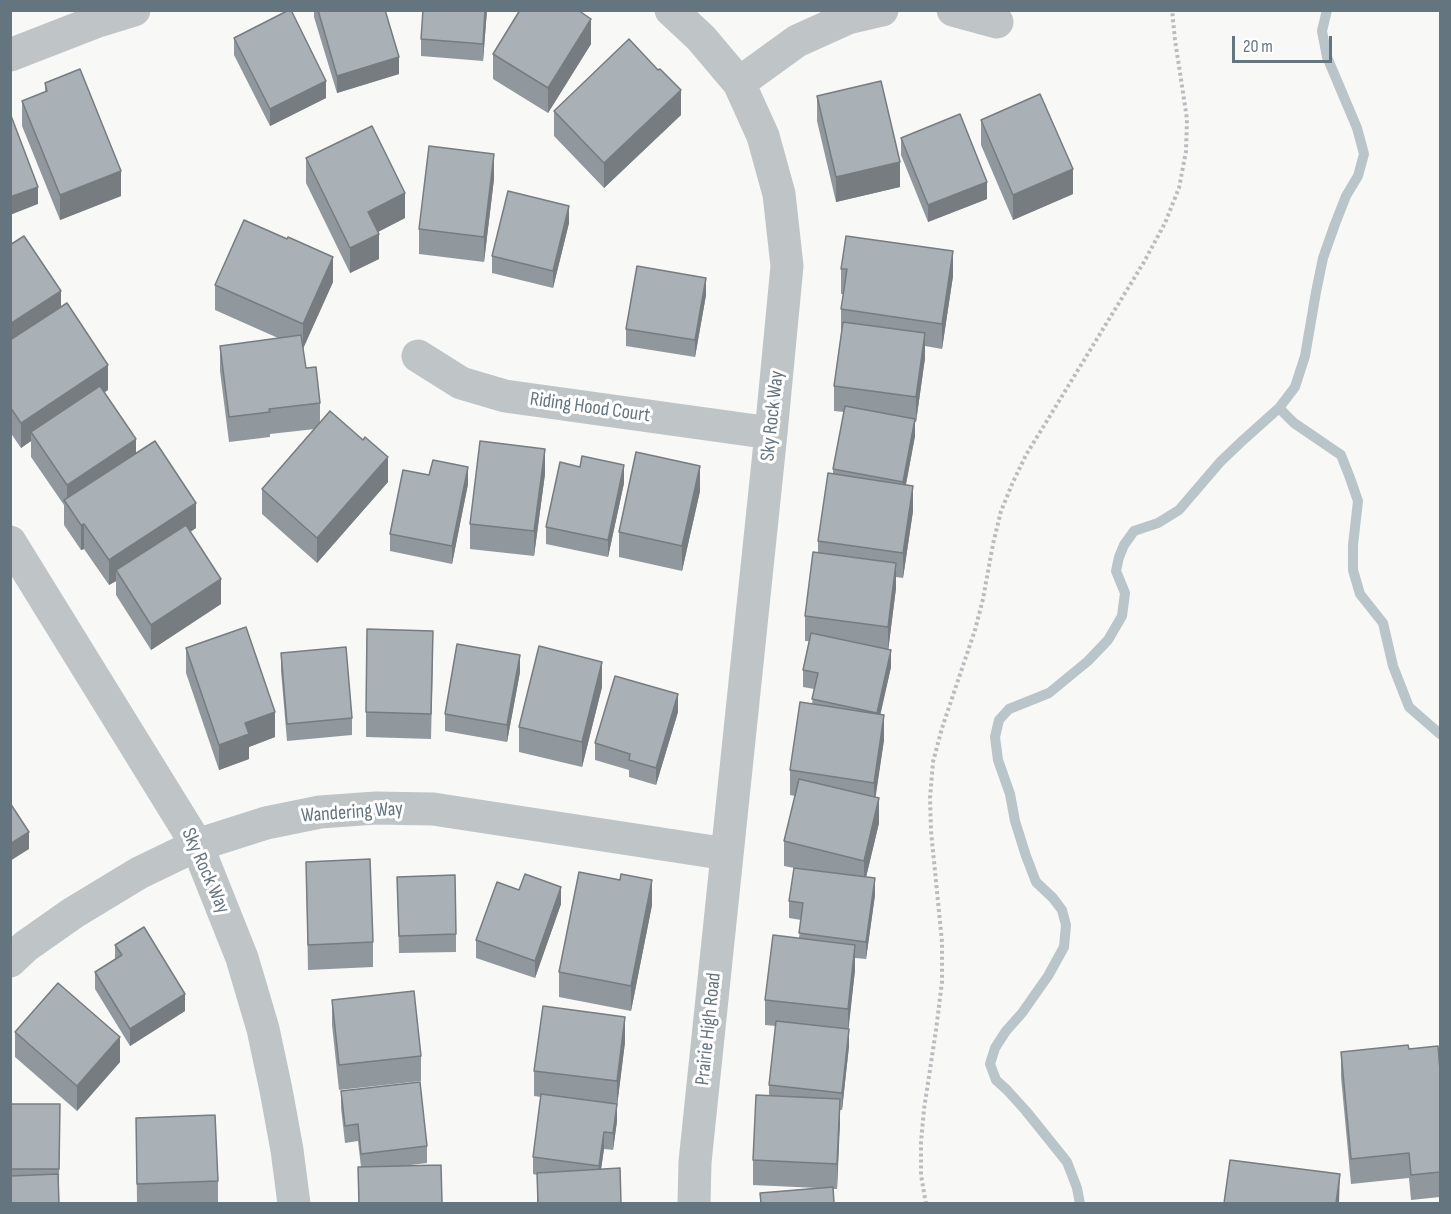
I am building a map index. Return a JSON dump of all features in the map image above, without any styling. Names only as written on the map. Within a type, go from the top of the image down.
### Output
[{"type":"street","name":"Sky Rock Way","points":[[671,10],[701,38],[739,83],[763,136],[779,194],[787,266],[727,854]]},
{"type":"street","points":[[739,83],[797,40],[848,18],[882,10]]},
{"type":"street","points":[[952,10],[997,22]]},
{"type":"street","points":[[10,55],[92,16],[128,12]]},
{"type":"street","name":"Riding Hood Court","points":[[418,356],[461,383],[505,396],[771,434]]},
{"type":"street","name":"Sky Rock Way","points":[[10,543],[197,845],[242,958],[263,1029],[287,1150],[294,1203]]},
{"type":"street","name":"Wandering Way","points":[[10,961],[26,946],[73,913],[139,873],[197,845],[266,823],[320,812],[376,808],[434,809],[727,854]]},
{"type":"street","name":"Prairie High Road","points":[[694,1203],[695,1162],[727,854]]},
{"type":"path","points":[[926,1203],[921,1175],[921,1142],[942,982],[942,942],[930,798],[933,762],[975,630],[1001,511],[1012,482],[1026,455],[1144,262],[1165,223],[1179,188],[1186,151],[1187,119],[1172,10]]},
{"type":"building","points":[[289,10],[326,81],[270,109],[234,38]]},
{"type":"building","points":[[318,10],[385,10],[399,57],[337,76]]},
{"type":"building","points":[[423,10],[485,10],[483,44],[421,39]]},
{"type":"building","points":[[520,10],[578,10],[591,19],[548,88],[493,54]]},
{"type":"building","points":[[629,39],[658,70],[660,69],[681,90],[604,163],[554,111]]},
{"type":"building","points":[[80,69],[121,171],[60,195],[22,101],[47,91],[45,83]]},
{"type":"building","points":[[881,81],[900,162],[836,177],[817,96]]},
{"type":"building","points":[[1040,94],[1073,169],[1013,195],[981,120]]},
{"type":"building","points":[[10,113],[38,187],[10,197]]},
{"type":"building","points":[[960,114],[987,182],[928,205],[901,138]]},
{"type":"building","points":[[372,126],[405,193],[368,212],[379,234],[350,248],[306,158]]},
{"type":"building","points":[[429,146],[494,154],[484,237],[419,229]]},
{"type":"building","points":[[508,191],[569,206],[553,271],[492,256]]},
{"type":"building","points":[[244,220],[333,257],[303,324],[215,285]]},
{"type":"building","points":[[24,236],[61,291],[10,324],[10,245]]},
{"type":"building","points":[[846,236],[953,251],[942,324],[841,309],[847,269],[841,269]]},
{"type":"building","points":[[637,266],[706,278],[695,340],[626,329]]},
{"type":"building","points":[[67,303],[108,365],[21,423],[10,407],[10,340]]},
{"type":"building","points":[[843,322],[925,333],[916,397],[834,386]]},
{"type":"building","points":[[301,335],[306,368],[316,367],[320,403],[269,409],[270,412],[229,417],[220,346]]},
{"type":"building","points":[[100,386],[136,439],[67,485],[31,432]]},
{"type":"building","points":[[845,406],[915,419],[903,482],[833,469]]},
{"type":"building","points":[[330,411],[363,440],[365,437],[388,457],[317,538],[262,489]]},
{"type":"building","points":[[155,441],[196,503],[109,560],[64,500]]},
{"type":"building","points":[[480,441],[545,449],[534,531],[470,524]]},
{"type":"building","points":[[636,452],[700,466],[682,546],[619,532]]},
{"type":"building","points":[[582,456],[624,465],[608,540],[546,527],[560,462],[580,467]]},
{"type":"building","points":[[433,460],[468,467],[452,546],[390,534],[403,470],[429,475]]},
{"type":"building","points":[[828,473],[913,486],[903,553],[818,541]]},
{"type":"building","points":[[186,525],[221,579],[151,625],[116,570]]},
{"type":"building","points":[[813,552],[896,563],[888,627],[805,616]]},
{"type":"building","points":[[246,627],[275,712],[245,723],[249,734],[219,745],[186,648]]},
{"type":"building","points":[[367,629],[433,631],[431,714],[366,712]]},
{"type":"building","points":[[811,633],[891,650],[877,713],[812,699],[818,673],[803,670]]},
{"type":"building","points":[[457,644],[520,655],[507,725],[445,714]]},
{"type":"building","points":[[539,646],[602,662],[582,742],[519,727]]},
{"type":"building","points":[[346,647],[352,718],[287,724],[281,653]]},
{"type":"building","points":[[615,676],[678,694],[656,768],[629,760],[630,754],[595,743]]},
{"type":"building","points":[[800,702],[884,715],[874,783],[790,770]]},
{"type":"building","points":[[799,779],[879,798],[864,861],[784,841]]},
{"type":"building","points":[[10,803],[29,832],[10,844]]},
{"type":"building","points":[[370,859],[373,942],[308,945],[306,862]]},
{"type":"building","points":[[794,868],[875,878],[866,942],[799,933],[803,903],[789,901]]},
{"type":"building","points":[[579,872],[620,880],[621,874],[652,880],[631,986],[559,972]]},
{"type":"building","points":[[525,874],[561,887],[535,961],[476,940],[497,882],[519,890]]},
{"type":"building","points":[[455,875],[456,934],[399,936],[397,877]]},
{"type":"building","points":[[144,927],[185,994],[130,1029],[95,972],[122,955],[115,945]]},
{"type":"building","points":[[773,935],[855,945],[848,1009],[765,1000]]},
{"type":"building","points":[[58,983],[120,1037],[77,1086],[15,1032]]},
{"type":"building","points":[[414,991],[421,1056],[339,1065],[332,1000]]},
{"type":"building","points":[[543,1006],[625,1017],[617,1081],[534,1071]]},
{"type":"building","points":[[776,1021],[849,1029],[842,1093],[769,1085]]},
{"type":"building","points":[[1408,1045],[1409,1049],[1438,1046],[1440,1172],[1411,1175],[1409,1153],[1351,1159],[1341,1052]]},
{"type":"building","points":[[420,1082],[427,1146],[361,1154],[358,1124],[345,1126],[341,1091]]},
{"type":"building","points":[[541,1094],[617,1104],[613,1133],[604,1132],[599,1166],[533,1157]]},
{"type":"building","points":[[756,1095],[840,1099],[837,1164],[753,1160]]},
{"type":"building","points":[[10,1104],[60,1104],[59,1169],[10,1169]]},
{"type":"building","points":[[215,1115],[218,1181],[137,1184],[136,1118]]},
{"type":"building","points":[[1230,1160],[1340,1174],[1336,1203],[1224,1203]]},
{"type":"building","points":[[441,1165],[442,1203],[359,1203],[358,1167]]},
{"type":"building","points":[[620,1168],[621,1203],[538,1203],[537,1173]]},
{"type":"building","points":[[58,1174],[59,1203],[10,1203],[10,1176]]},
{"type":"building","points":[[833,1187],[834,1203],[761,1203],[760,1193]]},
{"type":"waterway","points":[[1080,1204],[1077,1188],[1067,1162],[1026,1111],[996,1080],[990,1064],[995,1048],[1048,976],[1064,947],[1066,925],[1062,910],[1036,882],[1026,856],[1015,821],[1010,794],[998,760],[995,737],[999,720],[1009,709],[1049,693],[1088,661],[1108,640],[1122,616],[1125,593],[1116,571],[1119,557],[1134,531],[1158,523],[1179,510],[1221,461],[1279,408],[1295,387],[1305,356],[1323,258],[1346,196],[1358,176],[1364,154],[1357,128],[1327,57],[1322,31],[1327,10]]},
{"type":"waterway","points":[[1279,408],[1294,423],[1341,455],[1358,501],[1353,545],[1353,570],[1360,594],[1383,623],[1393,666],[1409,707],[1440,734]]}]
